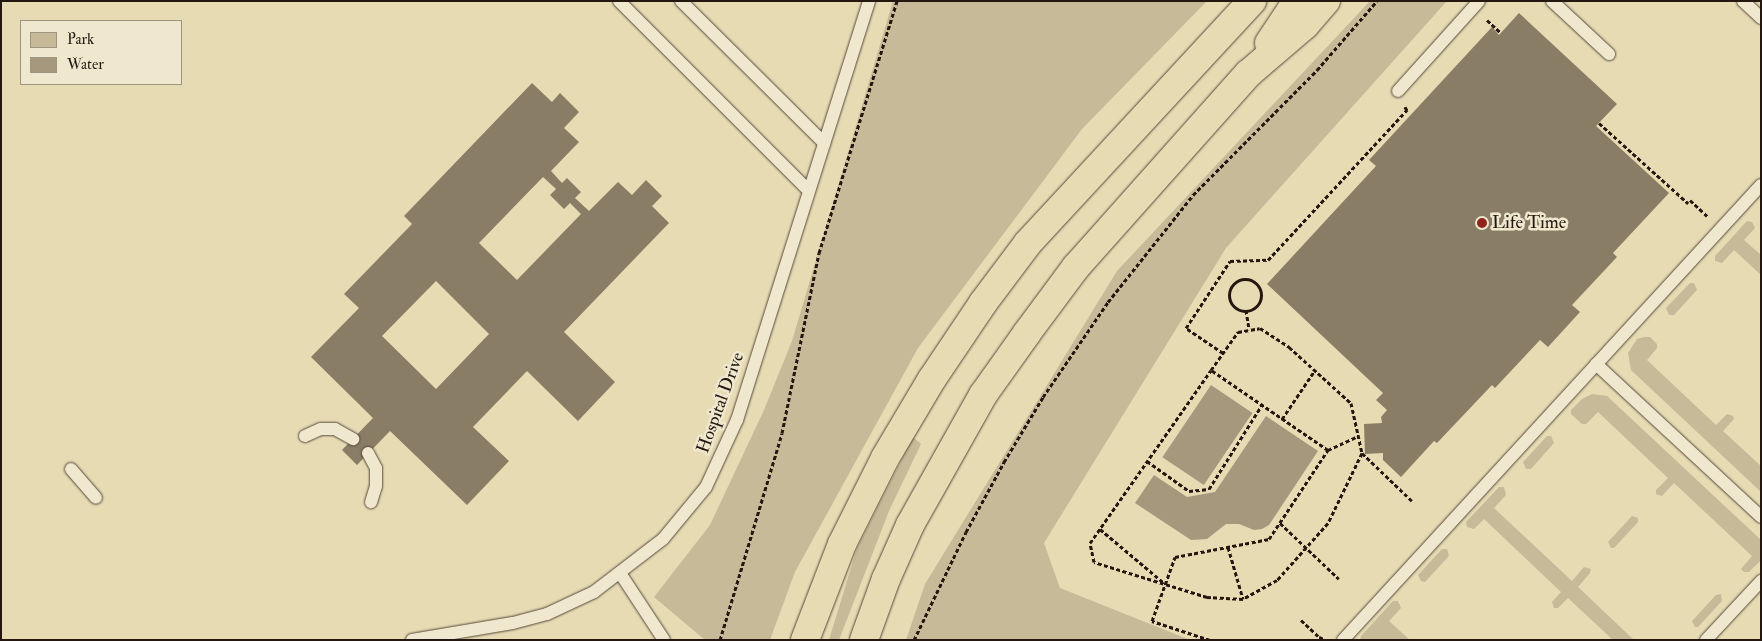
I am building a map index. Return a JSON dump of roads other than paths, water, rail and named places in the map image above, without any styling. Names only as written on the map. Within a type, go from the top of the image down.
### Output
[{"type":"highway","points":[[805,640],[842,544],[885,458],[932,379],[982,303],[1028,243],[1252,1]]},
{"type":"highway","points":[[1248,74],[1297,1]]},
{"type":"highway","points":[[864,640],[886,580],[910,524],[983,396],[1076,267],[1248,74],[1305,25],[1326,1]]},
{"type":"lane","points":[[619,1],[808,190]]},
{"type":"lane","points":[[680,1],[824,143]]},
{"type":"lane","name":"Hospital Drive","points":[[412,640],[513,623],[547,614],[594,592],[663,538],[685,515],[706,487],[737,420],[869,1]]},
{"type":"lane","points":[[1398,91],[1479,1]]},
{"type":"lane","points":[[1552,1],[1609,54]]},
{"type":"lane","points":[[1743,1],[1761,18]]},
{"type":"lane","points":[[1342,640],[1761,185]]},
{"type":"lane","points":[[1596,364],[1761,517]]},
{"type":"lane","points":[[305,436],[320,429],[335,429],[353,439]]},
{"type":"lane","points":[[368,453],[376,468],[376,486],[371,502]]},
{"type":"lane","points":[[71,469],[96,498]]},
{"type":"lane","points":[[620,573],[664,640]]},
{"type":"lane","points":[[1706,640],[1761,581]]},
{"type":"water","points":[[1211,385],[1252,413],[1204,485],[1162,457]]},
{"type":"water","points":[[1266,416],[1318,451],[1269,525],[1262,529],[1254,530],[1239,524],[1226,524],[1207,539],[1191,540],[1135,503],[1154,475],[1187,497],[1215,492]]},
{"type":"place","name":"Life Time","points":[[1482,223]]}]
